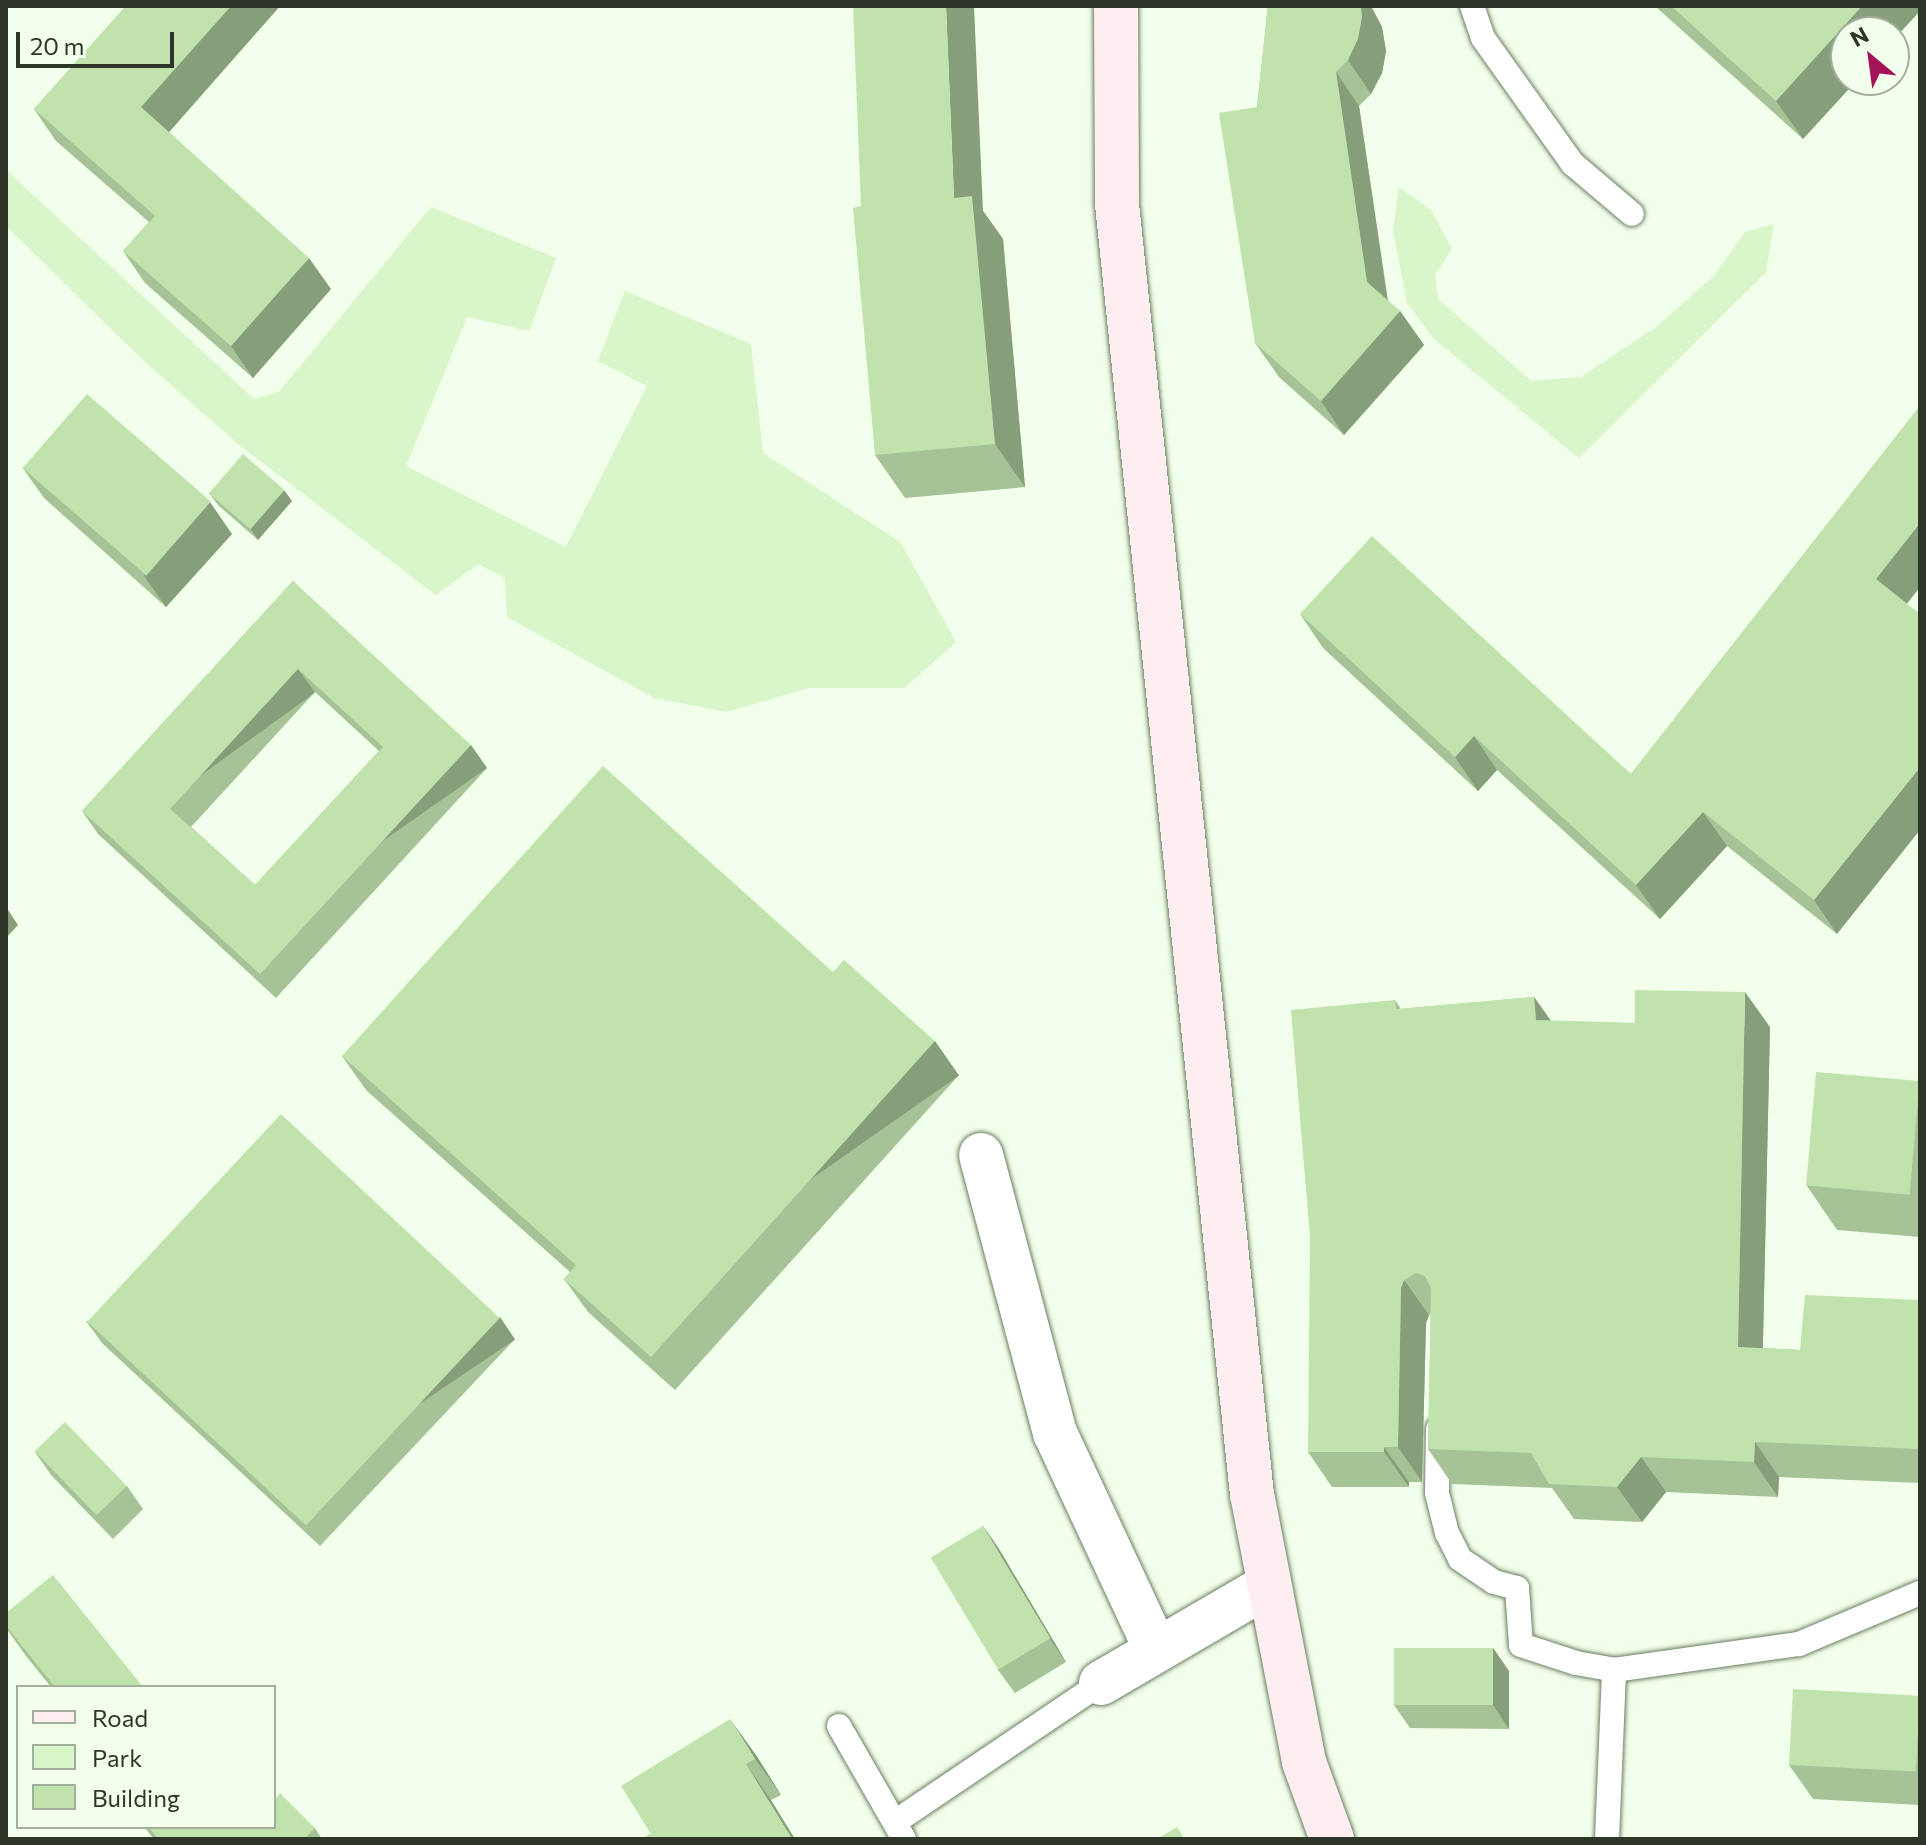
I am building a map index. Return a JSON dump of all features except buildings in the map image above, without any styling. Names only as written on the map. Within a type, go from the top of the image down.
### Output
[{"type":"main road","points":[[1116,6],[1117,204],[1252,1494],[1304,1762],[1332,1839]]},
{"type":"street","points":[[981,1155],[1055,1433],[1156,1650]]},
{"type":"street","points":[[1101,1683],[1269,1585]]},
{"type":"lane","points":[[1472,6],[1483,38],[1573,164],[1632,214]]},
{"type":"lane","points":[[1439,1400],[1437,1493],[1447,1533],[1460,1559],[1494,1582],[1517,1588],[1521,1645],[1576,1663],[1614,1670],[1799,1644],[1920,1593]]},
{"type":"lane","points":[[1607,1839],[1614,1670]]},
{"type":"lane","points":[[839,1726],[900,1831],[1101,1683]]},
{"type":"green space","points":[[6,170],[254,399],[279,392],[431,207],[556,258],[529,331],[467,317],[406,466],[566,547],[647,386],[598,361],[625,291],[751,344],[763,453],[900,542],[956,642],[904,688],[808,688],[727,712],[654,698],[507,617],[505,578],[478,564],[436,595],[238,444],[143,360],[6,226]]},
{"type":"green space","points":[[1399,187],[1431,210],[1452,249],[1435,275],[1438,299],[1531,381],[1581,377],[1656,327],[1714,276],[1745,232],[1774,224],[1766,272],[1579,458],[1434,339],[1407,303],[1393,231]]}]
